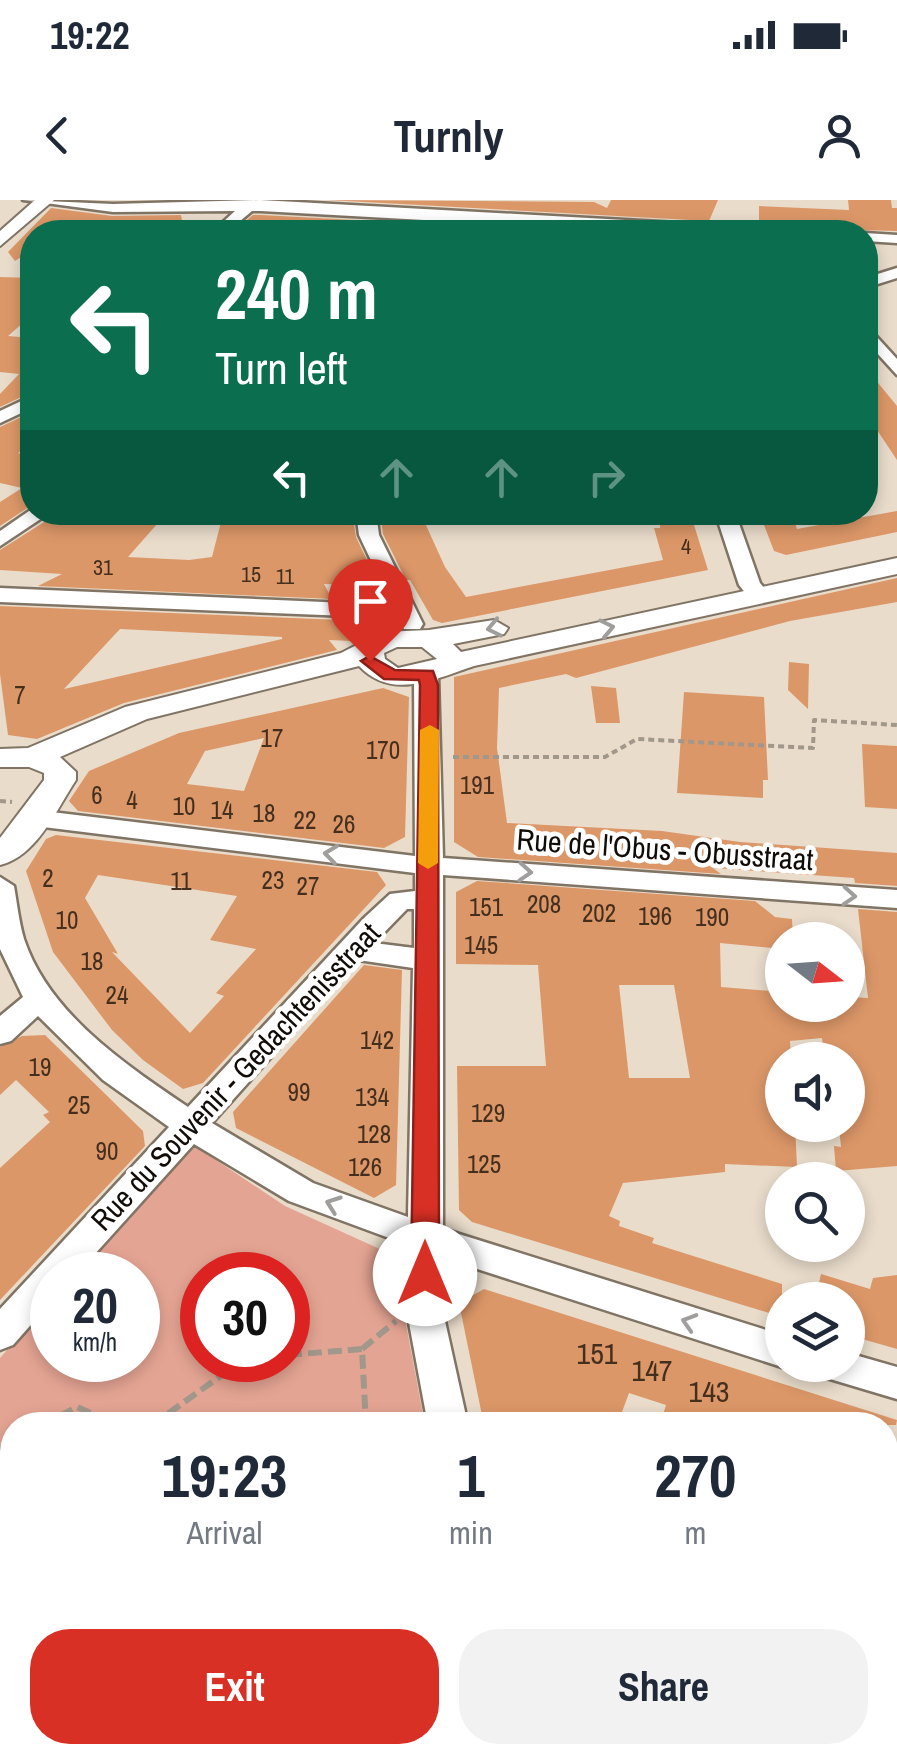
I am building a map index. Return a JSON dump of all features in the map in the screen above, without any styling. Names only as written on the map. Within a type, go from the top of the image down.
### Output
[{"type":"street","points":[[21,220],[40,200],[113,208],[190,210],[250,206],[500,220]]},
{"type":"street","points":[[0,242],[20,221]]},
{"type":"street","points":[[878,346],[897,370]]},
{"type":"street","points":[[0,540],[22,525]]},
{"type":"street","points":[[368,525],[419,637],[430,757],[425,1312],[445,1412]]},
{"type":"street","points":[[730,525],[752,584]]},
{"type":"street","points":[[752,584],[897,541]]},
{"type":"street","points":[[380,664],[392,638],[897,566]]},
{"type":"street","points":[[0,580],[419,637]]},
{"type":"street","points":[[0,595],[419,637]]},
{"type":"street","points":[[0,758],[46,765],[71,762],[145,729],[380,664],[419,637]]},
{"type":"street","points":[[0,855],[20,839],[60,780],[46,765]]},
{"type":"street","name":"Rue de l'Obus - Obusstraat","points":[[35,818],[428,864],[897,899]]},
{"type":"street","points":[[0,886],[10,940],[39,998],[114,1072],[191,1126],[300,1192],[425,1237],[765,1346]]},
{"type":"street","name":"Rue du Souvenir - Gedachtenisstraat","points":[[75,1252],[400,900],[428,900]]},
{"type":"street","points":[[352,950],[430,960]]},
{"type":"street","points":[[0,1032],[39,998]]},
{"type":"street","name":"Rue du Souvenir - Gedachtenisstraat","points":[[0,1334],[30,1301]]},
{"type":"street","points":[[865,1374],[897,1383]]},
{"type":"path","points":[[430,757],[605,757],[637,739],[814,748],[814,720],[897,725]]},
{"type":"path","points":[[310,1354],[362,1350],[402,1318]]},
{"type":"path","points":[[362,1350],[365,1412]]},
{"type":"path","points":[[177,1412],[210,1382]]},
{"type":"shaded area","points":[[192,1144],[285,1206],[393,1255],[423,1412],[0,1412],[0,1358],[30,1324],[30,1382],[160,1382],[160,1252],[95,1252]]},
{"type":"building","points":[[328,200],[594,202],[607,208],[611,200],[718,200],[709,220]]},
{"type":"building","points":[[848,200],[891,200],[892,208],[897,208],[897,231],[878,231],[878,220],[759,220],[759,206],[849,210]]},
{"type":"building","points":[[51,208],[112,216],[181,215],[182,220],[39,220]]},
{"type":"building","points":[[261,215],[355,220],[247,220]]},
{"type":"building","points":[[20,240],[20,258],[15,261],[8,252]]},
{"type":"building","points":[[0,277],[20,278],[20,326],[8,336],[20,337],[20,398],[0,407],[0,394],[19,374],[0,372]]},
{"type":"building","points":[[878,383],[897,406],[897,460],[878,432]]},
{"type":"building","points":[[20,418],[20,488],[0,483],[0,427]]},
{"type":"building","points":[[20,489],[20,513],[0,526],[0,502]]},
{"type":"building","points":[[897,511],[897,532],[786,555],[774,551],[764,525],[796,525],[797,529],[878,525],[878,514]]},
{"type":"building","points":[[39,525],[156,525],[128,557],[189,560],[212,557],[220,525],[354,525],[375,577],[360,585],[324,584],[332,599],[38,586],[62,574],[0,570],[0,550]]},
{"type":"building","points":[[382,525],[426,525],[445,567],[466,597],[663,560],[654,528],[660,525],[694,525],[708,570],[442,623],[433,620],[410,580],[406,580]]},
{"type":"building","points":[[897,578],[897,602],[790,621],[576,678],[566,674],[499,688],[497,748],[507,823],[662,831],[740,842],[897,853],[897,886],[855,883],[854,878],[713,868],[721,874],[478,857],[454,842],[454,677]]},
{"type":"building","points":[[0,606],[342,620],[352,641],[329,640],[337,650],[124,703],[37,739],[8,735],[0,674]],"holes":[[[120,629],[282,639],[64,689]]]},
{"type":"building","points":[[789,662],[809,664],[808,709],[788,690]]},
{"type":"building","points":[[591,686],[616,688],[620,723],[596,723]]},
{"type":"building","points":[[383,688],[409,697],[405,837],[384,848],[78,811],[69,801],[89,771],[179,733]],"holes":[[[264,738],[244,791],[187,784],[205,751]]]},
{"type":"building","points":[[684,692],[764,697],[768,780],[763,780],[763,798],[677,793]]},
{"type":"building","points":[[862,744],[897,746],[897,809],[865,807]]},
{"type":"building","points":[[56,835],[377,872],[386,885],[203,1083],[183,1089],[143,1060],[112,1030],[53,952],[26,871],[46,839]],"holes":[[[98,875],[237,896],[210,940],[256,949],[216,993],[224,996],[190,1033],[112,952],[118,954],[85,898]]]},
{"type":"building","points":[[477,881],[755,901],[775,917],[792,922],[765,922],[765,947],[720,943],[721,987],[765,991],[765,1022],[865,1022],[865,922],[859,922],[858,909],[897,912],[897,1166],[865,1169],[865,1162],[835,1162],[834,1146],[841,1147],[840,1142],[865,1142],[865,1042],[823,1042],[822,1038],[765,1042],[765,1142],[796,1142],[797,1162],[725,1164],[725,1172],[623,1183],[609,1216],[620,1221],[619,1226],[654,1238],[652,1243],[776,1282],[765,1282],[765,1312],[472,1222],[459,1210],[457,1066],[546,1066],[538,965],[456,964],[456,892]],"holes":[[[619,985],[674,985],[690,1078],[629,1078]]]},
{"type":"building","points":[[364,965],[402,970],[396,1185],[374,1198],[236,1128],[233,1112]]},
{"type":"building","points":[[45,1035],[143,1131],[145,1146],[45,1252],[30,1252],[30,1268],[0,1300],[0,1168],[50,1122],[43,1115],[49,1112],[16,1080],[0,1095],[0,1047],[22,1036]]},
{"type":"building","points":[[821,1274],[847,1282],[819,1282]]},
{"type":"building","points":[[897,1275],[897,1349],[865,1340],[865,1287],[870,1289],[873,1278]]},
{"type":"building","points":[[484,1289],[765,1378],[765,1382],[777,1382],[872,1412],[664,1412],[666,1405],[629,1393],[622,1412],[481,1412],[459,1303]]},
{"type":"slow traffic","points":[[428,863],[430,730]]},
{"type":"route","points":[[370,661],[377,670],[391,675],[426,675],[429,685],[425,1274]]}]
